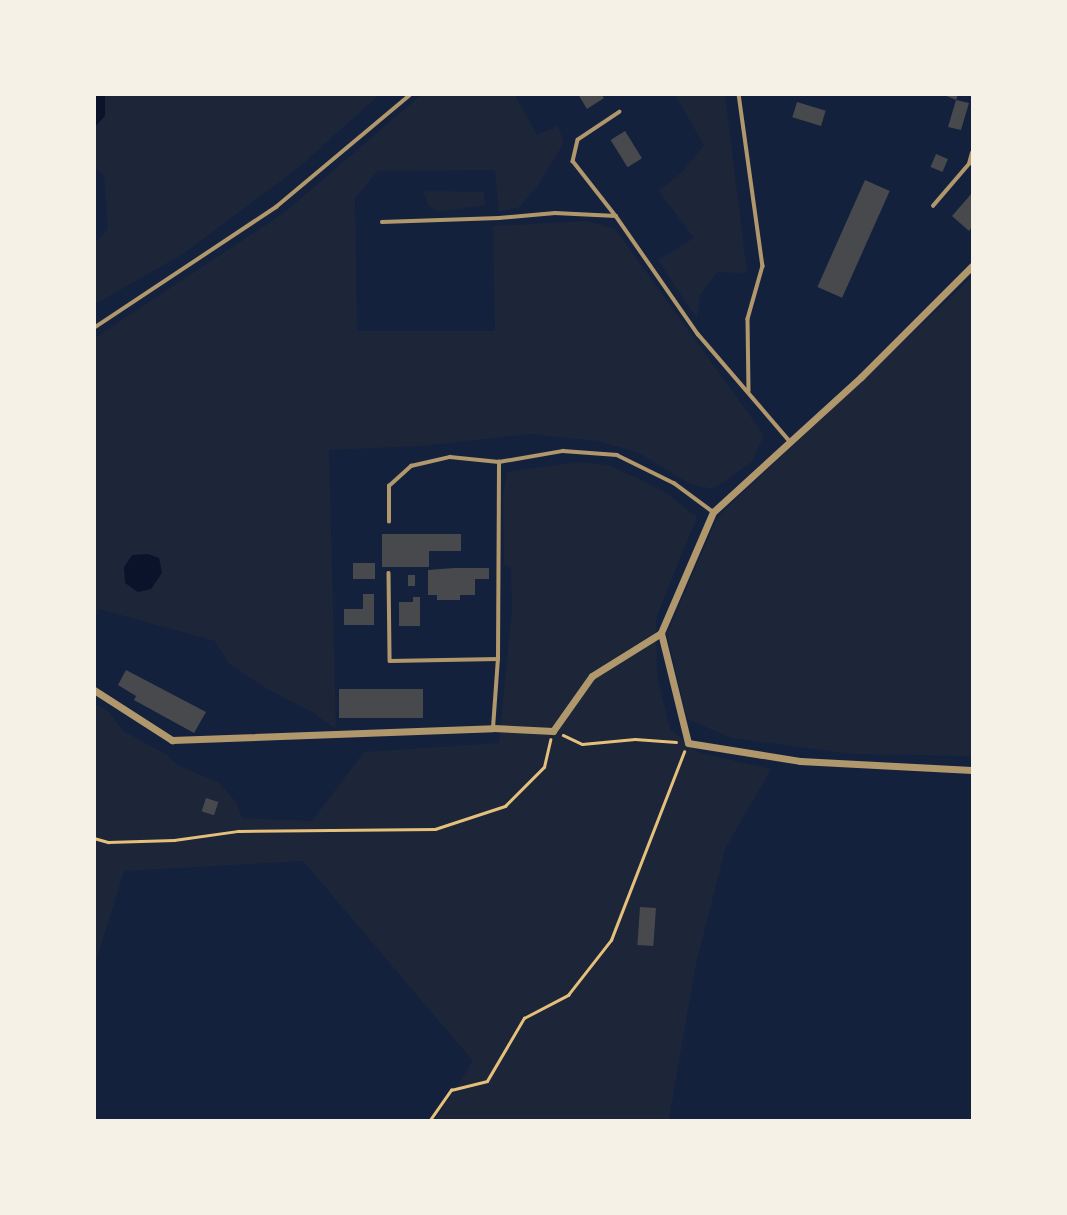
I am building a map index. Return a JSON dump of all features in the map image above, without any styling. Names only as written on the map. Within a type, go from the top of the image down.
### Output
[{"type":"street","points":[[94,690],[172,740],[493,728],[552,731],[592,676],[661,633],[713,512],[791,441],[972,266]]},
{"type":"street","points":[[661,633],[688,743],[800,761],[972,770]]},
{"type":"lane","points":[[94,328],[276,207],[411,94]]},
{"type":"lane","points":[[739,94],[763,266],[748,319],[749,393]]},
{"type":"lane","points":[[620,112],[578,140],[573,161],[616,216],[698,334],[791,441]]},
{"type":"lane","points":[[933,206],[971,165],[972,153]]},
{"type":"lane","points":[[382,222],[555,213],[616,216]]},
{"type":"lane","points":[[389,522],[390,486],[411,466],[450,457],[499,462],[563,451],[617,455],[674,483],[713,512]]},
{"type":"lane","points":[[493,728],[498,659],[499,462]]},
{"type":"lane","points":[[389,573],[390,661],[498,659]]},
{"type":"path","points":[[94,838],[108,842],[174,840],[238,831],[435,830],[505,806],[544,767],[552,731],[582,744],[635,739],[688,743],[611,940],[568,995],[524,1018],[486,1081],[451,1090],[430,1121]]},
{"type":"shaded area","points":[[95,94],[105,95],[105,116],[95,127]]},
{"type":"shaded area","points":[[95,95],[379,95],[297,169],[183,254],[95,304],[95,243],[108,229],[104,176],[95,168]]},
{"type":"shaded area","points":[[421,95],[515,95],[537,135],[558,126],[564,143],[538,185],[520,207],[499,212],[495,170],[378,171],[355,198],[357,331],[495,331],[493,226],[586,221],[615,229],[764,435],[752,462],[713,489],[690,484],[639,453],[598,441],[530,434],[420,446],[329,450],[336,729],[229,664],[215,641],[99,609],[95,618],[95,338],[285,212]]},
{"type":"shaded area","points":[[675,95],[725,95],[747,273],[717,272],[700,295],[697,319],[658,260],[694,238],[659,191],[683,171],[704,145]]},
{"type":"shaded area","points":[[423,191],[484,192],[485,205],[439,212],[429,206]]},
{"type":"shaded area","points":[[972,277],[972,756],[852,754],[731,738],[687,719],[667,633],[718,516]]},
{"type":"shaded area","points":[[579,462],[608,465],[639,479],[666,493],[697,517],[656,618],[657,675],[670,729],[700,753],[771,769],[725,849],[695,968],[669,1120],[435,1120],[473,1061],[303,861],[124,871],[95,965],[95,704],[109,712],[123,731],[166,754],[179,766],[218,782],[236,802],[242,818],[312,821],[364,752],[499,743],[512,609],[511,569],[504,564],[503,495],[507,472]]},
{"type":"shaded area","points":[[148,554],[159,558],[162,573],[151,589],[138,592],[125,583],[124,567],[132,555]]},
{"type":"building","points":[[578,94],[601,94],[604,98],[587,109]]},
{"type":"building","points":[[942,94],[958,94],[956,100]]},
{"type":"building","points":[[956,100],[969,103],[961,130],[948,127]]},
{"type":"building","points":[[797,102],[826,111],[821,126],[792,117]]},
{"type":"building","points":[[625,131],[642,158],[628,167],[611,140]]},
{"type":"building","points":[[936,154],[948,159],[942,172],[931,167]]},
{"type":"building","points":[[865,180],[890,191],[842,298],[817,287]]},
{"type":"building","points":[[972,193],[972,227],[969,231],[952,216]]},
{"type":"building","points":[[382,534],[461,534],[461,551],[429,551],[429,567],[382,567]]},
{"type":"building","points":[[353,563],[375,563],[375,579],[353,579]]},
{"type":"building","points":[[489,568],[489,579],[475,579],[475,595],[460,595],[460,600],[437,600],[437,595],[428,595],[428,570]]},
{"type":"building","points":[[408,575],[415,575],[415,586],[408,586]]},
{"type":"building","points":[[363,594],[374,594],[374,625],[344,625],[344,609],[363,609]]},
{"type":"building","points":[[413,597],[420,597],[420,626],[399,626],[399,602],[413,602]]},
{"type":"building","points":[[126,670],[206,712],[194,733],[134,700],[136,696],[118,685]]},
{"type":"building","points":[[339,689],[423,689],[423,718],[339,718]]},
{"type":"building","points":[[206,798],[218,802],[214,815],[202,811]]},
{"type":"building","points":[[640,907],[656,908],[653,946],[637,945]]}]
